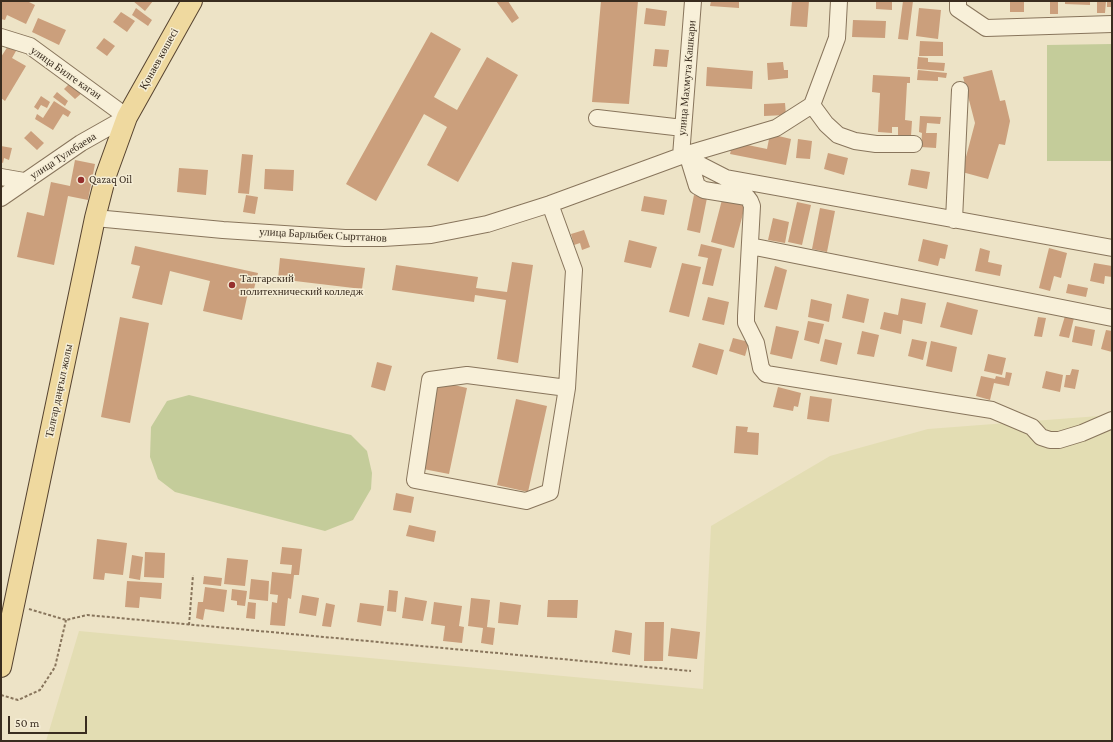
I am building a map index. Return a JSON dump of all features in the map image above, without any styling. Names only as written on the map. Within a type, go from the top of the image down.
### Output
[{"type":"main road","name":"Қонаев көшесі","points":[[126,116],[192,1]]},
{"type":"main road","name":"Талғар даңғыл жолы","points":[[1,668],[95,218],[106,175],[126,116]]},
{"type":"street","name":"улица Махмута Кашкари","points":[[685,158],[683,128],[693,1]]},
{"type":"street","points":[[839,1],[837,38],[812,105],[826,124],[838,135],[855,141],[876,144],[914,144]]},
{"type":"street","points":[[958,1],[958,9],[986,28],[1112,24]]},
{"type":"street","name":"улица Билге каган","points":[[1,37],[30,46],[126,116]]},
{"type":"street","points":[[954,220],[960,90]]},
{"type":"street","name":"улица Барлыбек Сырттанов","points":[[95,218],[223,230],[345,238],[383,238],[431,235],[487,224],[776,128],[812,105]]},
{"type":"street","name":"улица Тулебаева","points":[[1,198],[81,143],[126,116]]},
{"type":"street","points":[[597,118],[683,128]]},
{"type":"street","points":[[685,158],[726,178],[1112,248]]},
{"type":"street","points":[[685,158],[697,186],[704,190],[747,197],[752,206],[746,323],[756,343],[761,368],[766,374],[992,410],[1032,427],[1041,437],[1050,440],[1065,439],[1112,420]]},
{"type":"street","points":[[1,177],[24,181]]},
{"type":"street","points":[[550,204],[574,270],[567,388],[550,492],[526,501],[415,480],[430,380],[467,374],[567,388]]},
{"type":"street","points":[[750,246],[1112,318]]},
{"type":"path","points":[[189,625],[193,575]]},
{"type":"path","points":[[14,604],[66,620],[87,615],[691,671]]},
{"type":"path","points":[[1,695],[18,700],[40,690],[55,667],[66,620]]},
{"type":"shaded area","points":[[1112,415],[1112,741],[46,741],[79,631],[703,689],[711,526],[830,456],[928,429]]},
{"type":"green space","points":[[1112,44],[1112,161],[1047,161],[1047,45]]},
{"type":"green space","points":[[189,395],[351,435],[367,451],[372,473],[371,489],[353,520],[325,531],[175,492],[158,479],[150,457],[151,427],[167,401]]},
{"type":"building","points":[[1,1],[27,1],[35,5],[26,24],[7,15],[5,20],[1,19]]},
{"type":"building","points":[[133,1],[153,1],[145,11]]},
{"type":"building","points":[[496,1],[508,1],[519,18],[512,23]]},
{"type":"building","points":[[601,1],[638,1],[629,104],[592,102]]},
{"type":"building","points":[[711,1],[739,1],[739,8],[710,6]]},
{"type":"building","points":[[792,1],[809,1],[807,27],[790,26]]},
{"type":"building","points":[[876,1],[892,1],[892,10],[876,9]]},
{"type":"building","points":[[903,1],[913,1],[908,40],[898,39]]},
{"type":"building","points":[[1010,1],[1024,1],[1024,12],[1010,12]]},
{"type":"building","points":[[1050,1],[1058,1],[1058,14],[1050,14]]},
{"type":"building","points":[[1065,1],[1090,1],[1090,5],[1065,4]]},
{"type":"building","points":[[1097,1],[1106,1],[1105,13],[1097,13]]},
{"type":"building","points":[[1107,1],[1112,1],[1112,7],[1107,7]]},
{"type":"building","points":[[136,8],[152,20],[148,26],[132,15]]},
{"type":"building","points":[[646,8],[667,11],[665,26],[644,24]]},
{"type":"building","points":[[919,8],[941,10],[938,39],[916,36]]},
{"type":"building","points":[[121,12],[135,21],[127,32],[113,22]]},
{"type":"building","points":[[38,18],[66,30],[59,45],[32,32]]},
{"type":"building","points":[[853,20],[886,21],[885,38],[852,37]]},
{"type":"building","points":[[431,32],[461,49],[434,97],[457,110],[487,57],[518,75],[458,182],[427,165],[447,127],[424,114],[376,201],[346,184]]},
{"type":"building","points":[[104,38],[115,46],[107,56],[96,48]]},
{"type":"building","points":[[920,41],[943,42],[943,56],[919,56]]},
{"type":"building","points":[[8,46],[16,51],[12,58],[26,66],[5,101],[1,98],[1,57]]},
{"type":"building","points":[[655,49],[669,50],[667,67],[653,66]]},
{"type":"building","points":[[918,57],[928,58],[928,62],[945,63],[944,71],[917,69]]},
{"type":"building","points":[[783,62],[784,70],[788,70],[788,78],[768,80],[767,63]]},
{"type":"building","points":[[707,67],[753,71],[752,89],[706,86]]},
{"type":"building","points":[[918,70],[947,73],[946,78],[938,77],[938,81],[917,80]]},
{"type":"building","points":[[992,70],[1000,101],[1005,100],[1010,121],[1005,145],[999,144],[988,179],[962,172],[975,123],[963,77]]},
{"type":"building","points":[[873,75],[910,77],[910,83],[907,83],[905,120],[912,121],[911,136],[898,135],[898,127],[892,127],[892,133],[878,132],[880,93],[872,92]]},
{"type":"building","points":[[72,81],[83,92],[75,99],[64,89]]},
{"type":"building","points":[[57,92],[68,101],[65,106],[53,97]]},
{"type":"building","points":[[41,96],[50,102],[47,108],[41,105],[38,110],[34,107]]},
{"type":"building","points":[[54,101],[71,112],[68,117],[63,114],[53,130],[35,119],[37,114],[43,118]]},
{"type":"building","points":[[785,103],[786,115],[764,116],[764,104]]},
{"type":"building","points":[[920,116],[941,117],[940,124],[927,123],[926,133],[937,133],[936,148],[921,147],[922,133],[919,132]]},
{"type":"building","points":[[31,131],[44,143],[37,150],[24,138]]},
{"type":"building","points":[[770,134],[791,139],[786,165],[730,154],[733,142],[767,149]]},
{"type":"building","points":[[798,139],[812,141],[810,159],[796,158]]},
{"type":"building","points":[[1,146],[12,148],[9,160],[4,158],[3,163],[1,162]]},
{"type":"building","points":[[828,153],[848,158],[844,175],[824,169]]},
{"type":"building","points":[[242,154],[253,155],[249,194],[238,193]]},
{"type":"building","points":[[75,160],[95,164],[88,200],[68,196],[54,265],[17,257],[27,212],[44,216],[51,182],[70,186]]},
{"type":"building","points":[[179,168],[208,170],[206,195],[177,192]]},
{"type":"building","points":[[265,169],[294,170],[293,191],[264,189]]},
{"type":"building","points":[[911,169],[930,172],[927,189],[908,185]]},
{"type":"building","points":[[246,195],[258,197],[255,214],[243,212]]},
{"type":"building","points":[[694,195],[707,198],[700,233],[687,230]]},
{"type":"building","points":[[644,196],[667,200],[664,215],[641,211]]},
{"type":"building","points":[[723,196],[746,202],[734,248],[711,242]]},
{"type":"building","points":[[797,202],[811,205],[802,245],[788,242]]},
{"type":"building","points":[[820,208],[835,211],[827,252],[812,249]]},
{"type":"building","points":[[773,218],[789,222],[785,243],[768,240]]},
{"type":"building","points":[[584,230],[590,247],[582,250],[580,243],[574,245],[571,234]]},
{"type":"building","points":[[923,239],[948,245],[945,259],[940,258],[938,266],[918,261]]},
{"type":"building","points":[[629,240],[657,247],[651,268],[624,262]]},
{"type":"building","points":[[701,244],[722,249],[713,286],[702,284],[708,258],[698,256]]},
{"type":"building","name":"Талгарский политехнический колледж","points":[[135,246],[258,273],[254,289],[249,288],[242,320],[203,311],[210,281],[170,271],[162,305],[132,298],[140,266],[131,264]]},
{"type":"building","points":[[980,248],[990,251],[988,262],[1002,265],[1000,276],[975,271]]},
{"type":"building","points":[[1049,248],[1067,253],[1061,278],[1054,276],[1050,291],[1039,288]]},
{"type":"building","points":[[280,258],[365,268],[362,289],[278,279]]},
{"type":"building","points":[[512,262],[533,265],[518,363],[497,359],[506,300],[475,295],[474,302],[392,290],[396,265],[478,277],[476,288],[507,292]]},
{"type":"building","points":[[682,263],[701,267],[689,317],[669,312]]},
{"type":"building","points":[[1094,263],[1112,266],[1112,277],[1105,276],[1104,284],[1090,281]]},
{"type":"building","points":[[775,266],[787,270],[777,310],[764,307]]},
{"type":"building","points":[[1068,284],[1088,288],[1086,297],[1066,293]]},
{"type":"building","points":[[847,294],[869,299],[864,323],[842,318]]},
{"type":"building","points":[[708,297],[729,302],[724,325],[702,320]]},
{"type":"building","points":[[901,298],[926,303],[922,324],[903,320],[901,334],[880,329],[884,312],[898,315]]},
{"type":"building","points":[[811,299],[832,304],[829,322],[808,317]]},
{"type":"building","points":[[947,302],[978,310],[972,335],[940,327]]},
{"type":"building","points":[[1065,316],[1074,318],[1069,338],[1059,336]]},
{"type":"building","points":[[120,317],[149,323],[130,423],[101,417]]},
{"type":"building","points":[[1038,317],[1046,318],[1042,337],[1034,336]]},
{"type":"building","points":[[808,321],[824,324],[819,344],[804,340]]},
{"type":"building","points":[[776,326],[799,331],[792,359],[770,354]]},
{"type":"building","points":[[1075,326],[1095,330],[1092,346],[1072,342]]},
{"type":"building","points":[[1106,330],[1112,331],[1112,352],[1101,349]]},
{"type":"building","points":[[862,331],[879,335],[874,357],[857,354]]},
{"type":"building","points":[[733,338],[749,342],[745,356],[729,351]]},
{"type":"building","points":[[825,339],[842,343],[837,365],[820,361]]},
{"type":"building","points":[[912,339],[927,342],[923,360],[908,356]]},
{"type":"building","points":[[931,341],[957,347],[952,372],[926,366]]},
{"type":"building","points":[[699,343],[724,350],[717,375],[692,367]]},
{"type":"building","points":[[988,354],[1006,358],[1002,375],[984,371]]},
{"type":"building","points":[[377,362],[392,366],[385,391],[371,387]]},
{"type":"building","points":[[1072,369],[1079,370],[1075,389],[1064,387],[1066,375],[1070,375]]},
{"type":"building","points":[[1046,371],[1063,375],[1060,392],[1042,388]]},
{"type":"building","points":[[1006,372],[1012,373],[1009,386],[994,383],[990,400],[976,396],[981,376],[995,379],[996,376],[1005,378]]},
{"type":"building","points":[[437,381],[467,388],[449,474],[418,468]]},
{"type":"building","points":[[778,387],[801,393],[798,407],[794,406],[793,411],[773,407]]},
{"type":"building","points":[[810,396],[832,399],[829,422],[807,419]]},
{"type":"building","points":[[516,399],[547,406],[528,492],[497,485]]},
{"type":"building","points":[[736,426],[748,427],[747,432],[759,433],[758,455],[734,453]]},
{"type":"building","points":[[396,493],[414,497],[411,513],[393,510]]},
{"type":"building","points":[[409,525],[436,531],[434,542],[406,536]]},
{"type":"building","points":[[97,539],[127,543],[123,575],[105,573],[104,580],[93,579]]},
{"type":"building","points":[[282,547],[302,549],[299,575],[294,575],[291,599],[288,598],[285,626],[270,625],[272,602],[277,603],[278,595],[270,594],[272,572],[291,574],[292,565],[280,564]]},
{"type":"building","points":[[145,552],[165,553],[164,578],[144,577]]},
{"type":"building","points":[[132,555],[143,557],[140,580],[129,578]]},
{"type":"building","points":[[227,558],[248,560],[245,586],[224,584]]},
{"type":"building","points":[[204,576],[222,578],[221,586],[203,584]]},
{"type":"building","points":[[251,579],[269,581],[268,601],[249,599]]},
{"type":"building","points":[[127,581],[162,583],[161,599],[140,597],[139,608],[125,607]]},
{"type":"building","points":[[205,587],[227,590],[224,612],[205,609],[203,620],[196,618],[198,602],[203,602]]},
{"type":"building","points":[[232,589],[247,591],[245,606],[237,605],[237,601],[231,600]]},
{"type":"building","points":[[389,590],[398,591],[396,612],[387,611]]},
{"type":"building","points":[[302,595],[319,598],[316,616],[299,613]]},
{"type":"building","points":[[405,597],[427,601],[423,621],[402,618]]},
{"type":"building","points":[[471,598],[490,600],[487,627],[495,628],[493,645],[481,643],[483,628],[468,626]]},
{"type":"building","points":[[548,600],[578,600],[577,618],[547,617]]},
{"type":"building","points":[[248,602],[256,603],[255,619],[246,618]]},
{"type":"building","points":[[434,602],[462,606],[459,626],[464,627],[462,643],[443,641],[445,626],[431,624]]},
{"type":"building","points":[[500,602],[521,605],[518,625],[498,623]]},
{"type":"building","points":[[326,603],[335,605],[331,627],[322,626]]},
{"type":"building","points":[[360,603],[384,606],[381,626],[357,622]]},
{"type":"building","points":[[645,622],[664,622],[663,661],[644,661]]},
{"type":"building","points":[[671,628],[700,632],[697,659],[668,656]]},
{"type":"building","points":[[615,630],[632,633],[630,655],[612,652]]},
{"type":"place","name":"Qazaq Oil","points":[[81,180]]},
{"type":"place","name":"Талгарский политехнический колледж","points":[[232,285]]}]
